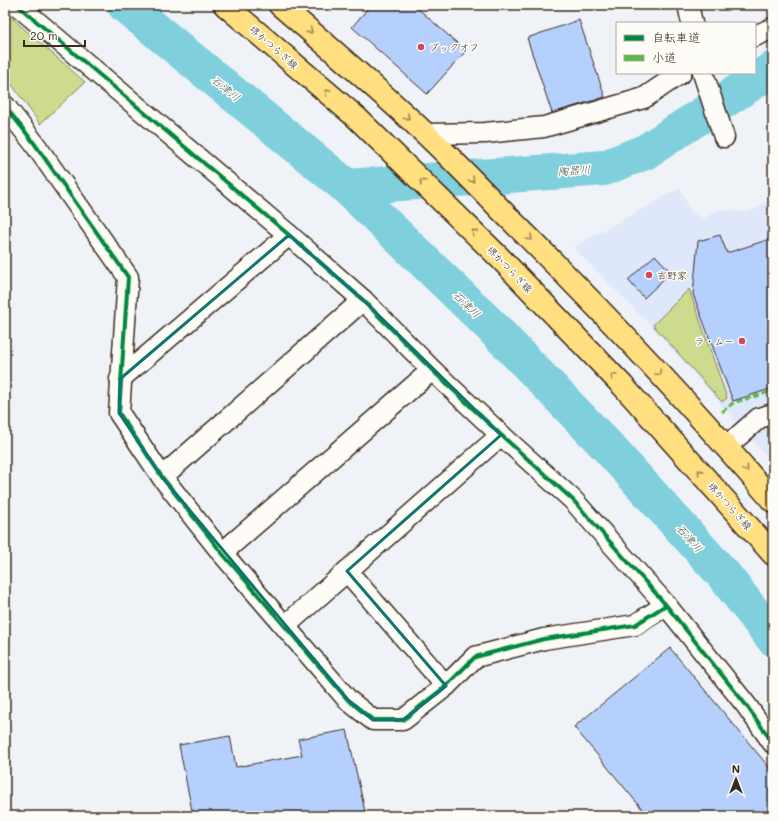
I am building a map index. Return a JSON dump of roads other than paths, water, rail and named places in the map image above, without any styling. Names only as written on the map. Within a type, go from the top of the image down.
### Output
[{"type":"main road","name":"堺かつらぎ線","points":[[225,5],[357,118],[500,258],[623,386],[773,554]]},
{"type":"main road","points":[[280,5],[430,138],[535,243],[635,347],[726,446],[773,501]]},
{"type":"street","points":[[17,5],[290,235],[363,300],[432,370],[573,500],[666,605],[746,705],[773,743]]},
{"type":"street","points":[[688,5],[692,22]]},
{"type":"street","points":[[756,36],[773,28]]},
{"type":"street","points":[[430,138],[544,127],[644,98],[680,74]]},
{"type":"street","points":[[703,74],[724,137]]},
{"type":"street","points":[[5,106],[34,142],[128,278],[120,379],[119,413],[162,476],[222,553],[348,700],[373,720],[403,720],[446,686],[475,657],[544,639],[636,625],[666,605]]},
{"type":"street","points":[[120,379],[290,235]]},
{"type":"street","points":[[162,476],[363,300]]},
{"type":"street","points":[[222,553],[432,370]]},
{"type":"street","points":[[726,446],[759,418],[773,414]]},
{"type":"street","points":[[285,626],[501,435]]},
{"type":"street","points":[[347,571],[446,686]]},
{"type":"waterway","name":"石津川","points":[[125,5],[347,187],[490,325],[606,445],[723,574],[773,638]]},
{"type":"waterway","name":"陶器川","points":[[347,187],[604,168],[645,152],[773,69]]},
{"type":"place","name":"ブックオフ","points":[[421,47]]},
{"type":"place","name":"吉野家","points":[[649,275]]},
{"type":"place","name":"ラ・ムー","points":[[742,341]]}]
